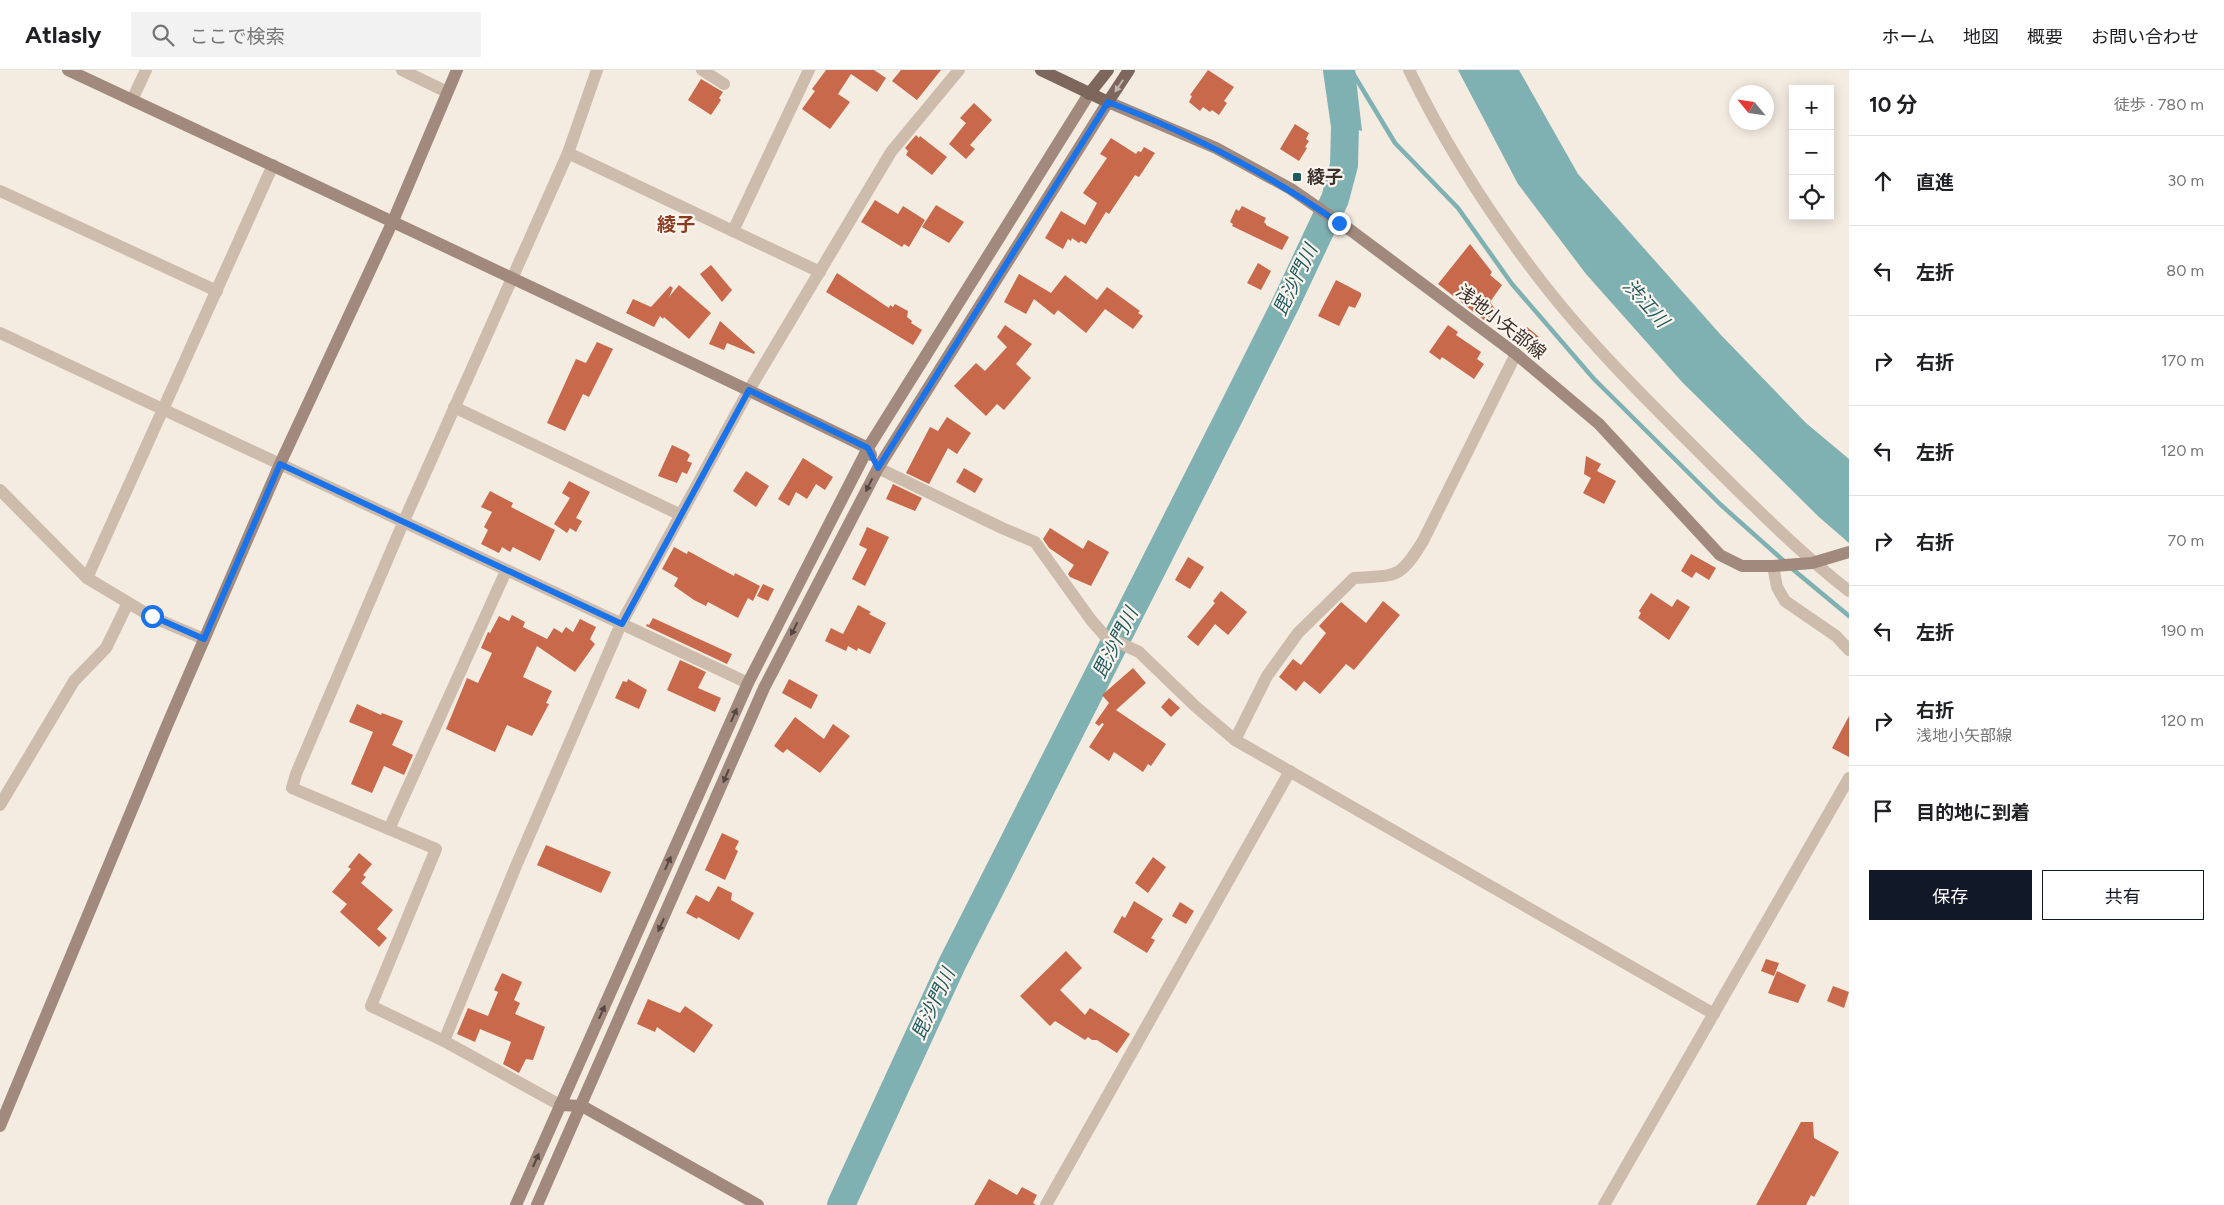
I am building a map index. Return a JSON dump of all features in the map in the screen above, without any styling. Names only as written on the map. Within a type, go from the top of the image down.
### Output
[{"type":"main road","points":[[1041,70],[1108,102],[1129,70]]},
{"type":"main road","points":[[1089,94],[1108,70]]},
{"type":"street","points":[[68,70],[393,221],[868,448],[878,468],[994,525],[1035,542],[1090,620],[1105,636],[1139,652],[1195,706],[1234,740],[1714,1014]]},
{"type":"street","points":[[132,100],[146,70]]},
{"type":"street","points":[[402,70],[447,92]]},
{"type":"street","points":[[0,1126],[204,639],[280,464],[393,221],[457,70]]},
{"type":"street","points":[[597,70],[568,153],[403,523],[296,774],[292,788],[436,849],[371,1006],[444,1041],[560,1105],[582,1106],[758,1205]]},
{"type":"street","points":[[702,70],[724,84]]},
{"type":"street","points":[[733,231],[809,70]]},
{"type":"street","points":[[444,1041],[516,866],[622,624],[749,390],[892,152],[960,70]]},
{"type":"street","points":[[1409,70],[1471,183],[1532,269],[1570,316],[1658,411],[1812,563],[1849,591]]},
{"type":"street","points":[[516,1205],[748,683],[868,448],[1089,94]]},
{"type":"street","points":[[537,1205],[764,688],[878,468],[1108,102]]},
{"type":"street","name":"浅地小矢部線","points":[[1108,102],[1216,148],[1291,189],[1516,354],[1599,424],[1720,555],[1742,566],[1773,566],[1812,563],[1849,552]]},
{"type":"street","points":[[568,153],[820,272]]},
{"type":"street","points":[[87,578],[273,165]]},
{"type":"street","points":[[0,191],[217,291]]},
{"type":"street","points":[[0,333],[748,683]]},
{"type":"street","points":[[1234,740],[1267,676],[1305,626],[1354,578],[1394,575],[1408,565],[1423,541],[1516,354]]},
{"type":"street","points":[[454,407],[681,515]]},
{"type":"street","points":[[0,490],[87,578],[152,616],[204,639]]},
{"type":"street","points":[[1773,566],[1777,587],[1785,601],[1836,636],[1849,650]]},
{"type":"street","points":[[389,829],[506,571]]},
{"type":"street","points":[[0,805],[74,681],[106,648],[128,603]]},
{"type":"street","points":[[1046,1205],[1290,771]]},
{"type":"street","points":[[1604,1205],[1849,778]]},
{"type":"water","points":[[1328,70],[1355,70],[1362,131],[1334,123]]},
{"type":"water","name":"渋江川","points":[[1458,70],[1519,70],[1578,174],[1720,334],[1806,423],[1849,459],[1849,543],[1819,517],[1682,382],[1586,274],[1518,184]]},
{"type":"building","points":[[826,70],[874,70],[886,78],[877,92],[851,74],[838,94],[850,102],[830,129],[802,109],[815,91],[812,89]]},
{"type":"building","points":[[901,70],[941,70],[917,100],[892,81]]},
{"type":"building","points":[[1208,70],[1234,87],[1224,101],[1227,103],[1219,115],[1203,107],[1200,111],[1189,102],[1192,96],[1190,95]]},
{"type":"building","points":[[701,79],[723,92],[719,98],[721,100],[711,115],[688,100]]},
{"type":"building","points":[[974,103],[992,120],[970,145],[975,149],[966,159],[949,144],[966,123],[960,118]]},
{"type":"building","points":[[1295,124],[1309,133],[1306,139],[1309,141],[1305,147],[1307,148],[1299,161],[1280,149]]},
{"type":"building","points":[[916,135],[947,157],[932,175],[906,155],[908,151],[905,148]]},
{"type":"building","points":[[1111,138],[1136,154],[1138,151],[1141,152],[1144,147],[1155,153],[1139,177],[1135,175],[1109,214],[1106,212],[1086,244],[1081,241],[1079,243],[1072,238],[1071,241],[1068,239],[1063,249],[1045,238],[1061,211],[1085,225],[1097,203],[1083,193],[1107,158],[1100,154]]},
{"type":"building","points":[[875,200],[898,214],[903,206],[925,220],[909,247],[904,244],[902,247],[861,222]]},
{"type":"building","points":[[936,205],[964,222],[949,243],[922,227]]},
{"type":"building","points":[[1242,206],[1266,218],[1264,222],[1266,225],[1289,237],[1282,250],[1232,226],[1233,224],[1230,222],[1236,209],[1239,211]]},
{"type":"building","points":[[1470,244],[1492,272],[1490,275],[1502,285],[1490,302],[1498,313],[1489,324],[1438,284]]},
{"type":"building","points":[[1258,263],[1271,271],[1261,290],[1247,283]]},
{"type":"building","points":[[711,265],[732,290],[722,302],[700,274]]},
{"type":"building","points":[[837,273],[889,308],[890,305],[893,307],[895,304],[908,311],[907,317],[912,321],[911,323],[922,330],[913,345],[826,292]]},
{"type":"building","points":[[1019,274],[1051,293],[1065,275],[1097,300],[1107,287],[1140,311],[1138,313],[1143,316],[1133,329],[1105,309],[1086,333],[1058,310],[1054,315],[1034,299],[1026,314],[1004,302]]},
{"type":"building","points":[[1336,280],[1361,293],[1355,308],[1349,306],[1339,326],[1318,316]]},
{"type":"building","points":[[679,285],[711,313],[689,339],[664,317],[663,319],[660,316],[654,327],[626,313],[633,299],[651,307],[670,286],[673,288],[669,297]]},
{"type":"building","points":[[720,321],[755,352],[754,354],[727,343],[724,350],[709,344]]},
{"type":"building","points":[[1005,325],[1032,344],[1016,364],[1031,378],[1004,410],[997,404],[986,416],[954,386],[976,363],[985,371],[1007,347],[997,337]]},
{"type":"building","points":[[1448,325],[1458,332],[1456,335],[1481,352],[1477,359],[1484,364],[1474,379],[1442,357],[1440,360],[1429,352]]},
{"type":"building","points":[[1527,327],[1539,337],[1528,350],[1516,340]]},
{"type":"building","points":[[597,342],[613,349],[589,397],[583,394],[565,431],[547,423],[576,359],[586,363]]},
{"type":"building","points":[[947,417],[971,433],[957,454],[948,448],[929,484],[906,473],[930,427],[938,431]]},
{"type":"building","points":[[672,445],[687,452],[690,455],[687,461],[692,463],[687,474],[682,472],[677,483],[658,476]]},
{"type":"building","points":[[1586,456],[1601,464],[1597,471],[1616,481],[1604,504],[1583,493],[1591,478],[1584,474]]},
{"type":"building","points":[[803,458],[833,477],[825,490],[816,484],[807,499],[796,492],[789,506],[778,499]]},
{"type":"building","points":[[964,468],[983,479],[975,493],[956,482]]},
{"type":"building","points":[[746,471],[769,486],[756,507],[733,491]]},
{"type":"building","points":[[569,481],[590,492],[576,518],[582,521],[576,532],[570,528],[567,533],[554,524],[570,498],[562,493]]},
{"type":"building","points":[[893,484],[922,498],[915,511],[886,499]]},
{"type":"building","points":[[490,491],[513,503],[511,507],[555,530],[540,561],[513,547],[510,552],[502,547],[499,553],[481,544],[488,530],[484,527],[492,512],[481,507]]},
{"type":"building","points":[[867,527],[889,537],[865,586],[852,579],[867,549],[859,545]]},
{"type":"building","points":[[1050,528],[1083,549],[1088,540],[1109,552],[1091,586],[1070,577],[1068,574],[1074,565],[1049,548],[1043,539]]},
{"type":"building","points":[[674,547],[687,554],[688,551],[734,576],[735,573],[760,586],[753,601],[748,598],[738,618],[708,602],[706,606],[694,600],[674,586],[678,578],[662,569]]},
{"type":"building","points":[[1691,554],[1716,568],[1709,580],[1696,572],[1692,578],[1681,571]]},
{"type":"building","points":[[1188,557],[1204,567],[1190,589],[1175,580]]},
{"type":"building","points":[[763,584],[774,589],[768,601],[757,596]]},
{"type":"building","points":[[1221,591],[1247,612],[1228,635],[1215,624],[1198,646],[1187,637],[1215,603],[1213,601]]},
{"type":"building","points":[[1651,593],[1672,607],[1677,599],[1690,607],[1669,640],[1638,618],[1641,613],[1639,611]]},
{"type":"building","points":[[1383,601],[1400,615],[1354,670],[1346,664],[1320,694],[1304,681],[1296,691],[1279,677],[1293,659],[1301,665],[1326,633],[1319,626],[1341,602],[1366,623]]},
{"type":"building","points":[[858,605],[871,612],[869,614],[886,623],[870,654],[858,648],[857,651],[848,646],[846,651],[825,641],[831,628],[843,634]]},
{"type":"building","points":[[512,615],[525,622],[523,627],[547,639],[554,628],[562,633],[566,627],[573,632],[580,619],[596,627],[590,639],[595,644],[575,672],[537,646],[523,677],[552,691],[546,703],[549,704],[532,736],[507,725],[495,752],[446,729],[467,678],[478,683],[492,653],[481,648],[488,632],[490,633],[499,616],[509,621]]},
{"type":"building","points":[[653,618],[732,654],[727,664],[646,626],[647,624],[649,625]]},
{"type":"building","points":[[680,660],[706,672],[698,688],[721,698],[715,712],[667,690]]},
{"type":"building","points":[[1133,668],[1146,683],[1116,710],[1166,744],[1151,766],[1148,764],[1143,772],[1114,752],[1109,761],[1089,747],[1104,724],[1102,723],[1099,726],[1095,723],[1109,703],[1102,695]]},
{"type":"building","points":[[628,679],[647,690],[639,709],[615,698],[623,681],[627,682]]},
{"type":"building","points":[[789,679],[818,695],[811,709],[782,693]]},
{"type":"building","points":[[1169,698],[1180,708],[1171,717],[1161,707]]},
{"type":"building","points":[[357,704],[381,715],[382,713],[403,721],[392,745],[413,755],[404,775],[384,766],[372,793],[351,784],[373,732],[349,722]]},
{"type":"building","points":[[1849,716],[1849,757],[1832,748]]},
{"type":"building","points":[[795,717],[824,739],[833,724],[850,736],[820,773],[787,749],[783,753],[774,746]]},
{"type":"building","points":[[722,833],[739,841],[735,849],[738,851],[725,880],[705,870]]},
{"type":"building","points":[[546,845],[611,872],[601,893],[537,865]]},
{"type":"building","points":[[359,853],[372,864],[363,875],[366,877],[361,883],[393,910],[377,929],[387,938],[379,947],[340,912],[347,904],[332,892],[351,869],[348,867]]},
{"type":"building","points":[[1153,857],[1166,867],[1148,893],[1135,883]]},
{"type":"building","points":[[718,886],[732,893],[731,900],[754,913],[739,940],[698,917],[697,919],[686,913],[696,895],[709,902]]},
{"type":"building","points":[[1134,901],[1163,919],[1151,938],[1155,940],[1147,953],[1113,932],[1122,916],[1125,918]]},
{"type":"building","points":[[1180,902],[1194,911],[1186,924],[1172,916]]},
{"type":"building","points":[[1066,951],[1082,968],[1060,990],[1085,1015],[1090,1008],[1130,1034],[1117,1053],[1097,1040],[1092,1040],[1088,1037],[1085,1040],[1055,1021],[1050,1026],[1020,996]]},
{"type":"building","points":[[1766,959],[1779,963],[1774,976],[1761,971]]},
{"type":"building","points":[[1777,971],[1806,985],[1798,1003],[1768,993]]},
{"type":"building","points":[[502,973],[522,982],[514,1000],[520,1003],[515,1014],[545,1027],[533,1060],[526,1059],[519,1073],[503,1064],[511,1042],[480,1029],[475,1042],[457,1034],[468,1008],[488,1016],[498,992],[494,990]]},
{"type":"building","points":[[1833,986],[1849,992],[1844,1008],[1827,1001]]},
{"type":"building","points":[[648,999],[680,1013],[685,1006],[713,1025],[694,1053],[657,1027],[655,1032],[637,1024]]},
{"type":"building","points":[[1801,1122],[1813,1122],[1814,1138],[1839,1152],[1814,1197],[1811,1195],[1806,1205],[1756,1205]]},
{"type":"building","points":[[989,1179],[1017,1195],[1022,1187],[1037,1195],[1033,1203],[1036,1205],[974,1205]]},
{"type":"waterway","name":"毘沙門川","points":[[841,1205],[952,964],[1231,413],[1335,199],[1344,165],[1345,126],[1337,70]]},
{"type":"waterway","points":[[1351,70],[1395,143],[1458,208],[1512,284],[1594,379],[1721,505],[1785,562]]},
{"type":"waterway","points":[[1790,567],[1849,616]]},
{"type":"place","name":"綾子","points":[[1297,177]]},
{"type":"district","name":"綾子","points":[[676,224]]},
{"type":"route","points":[[152,616],[204,639],[280,464],[622,624],[749,390],[868,448],[878,468],[1108,102],[1136,112],[1216,148],[1291,189],[1339,223]]}]
